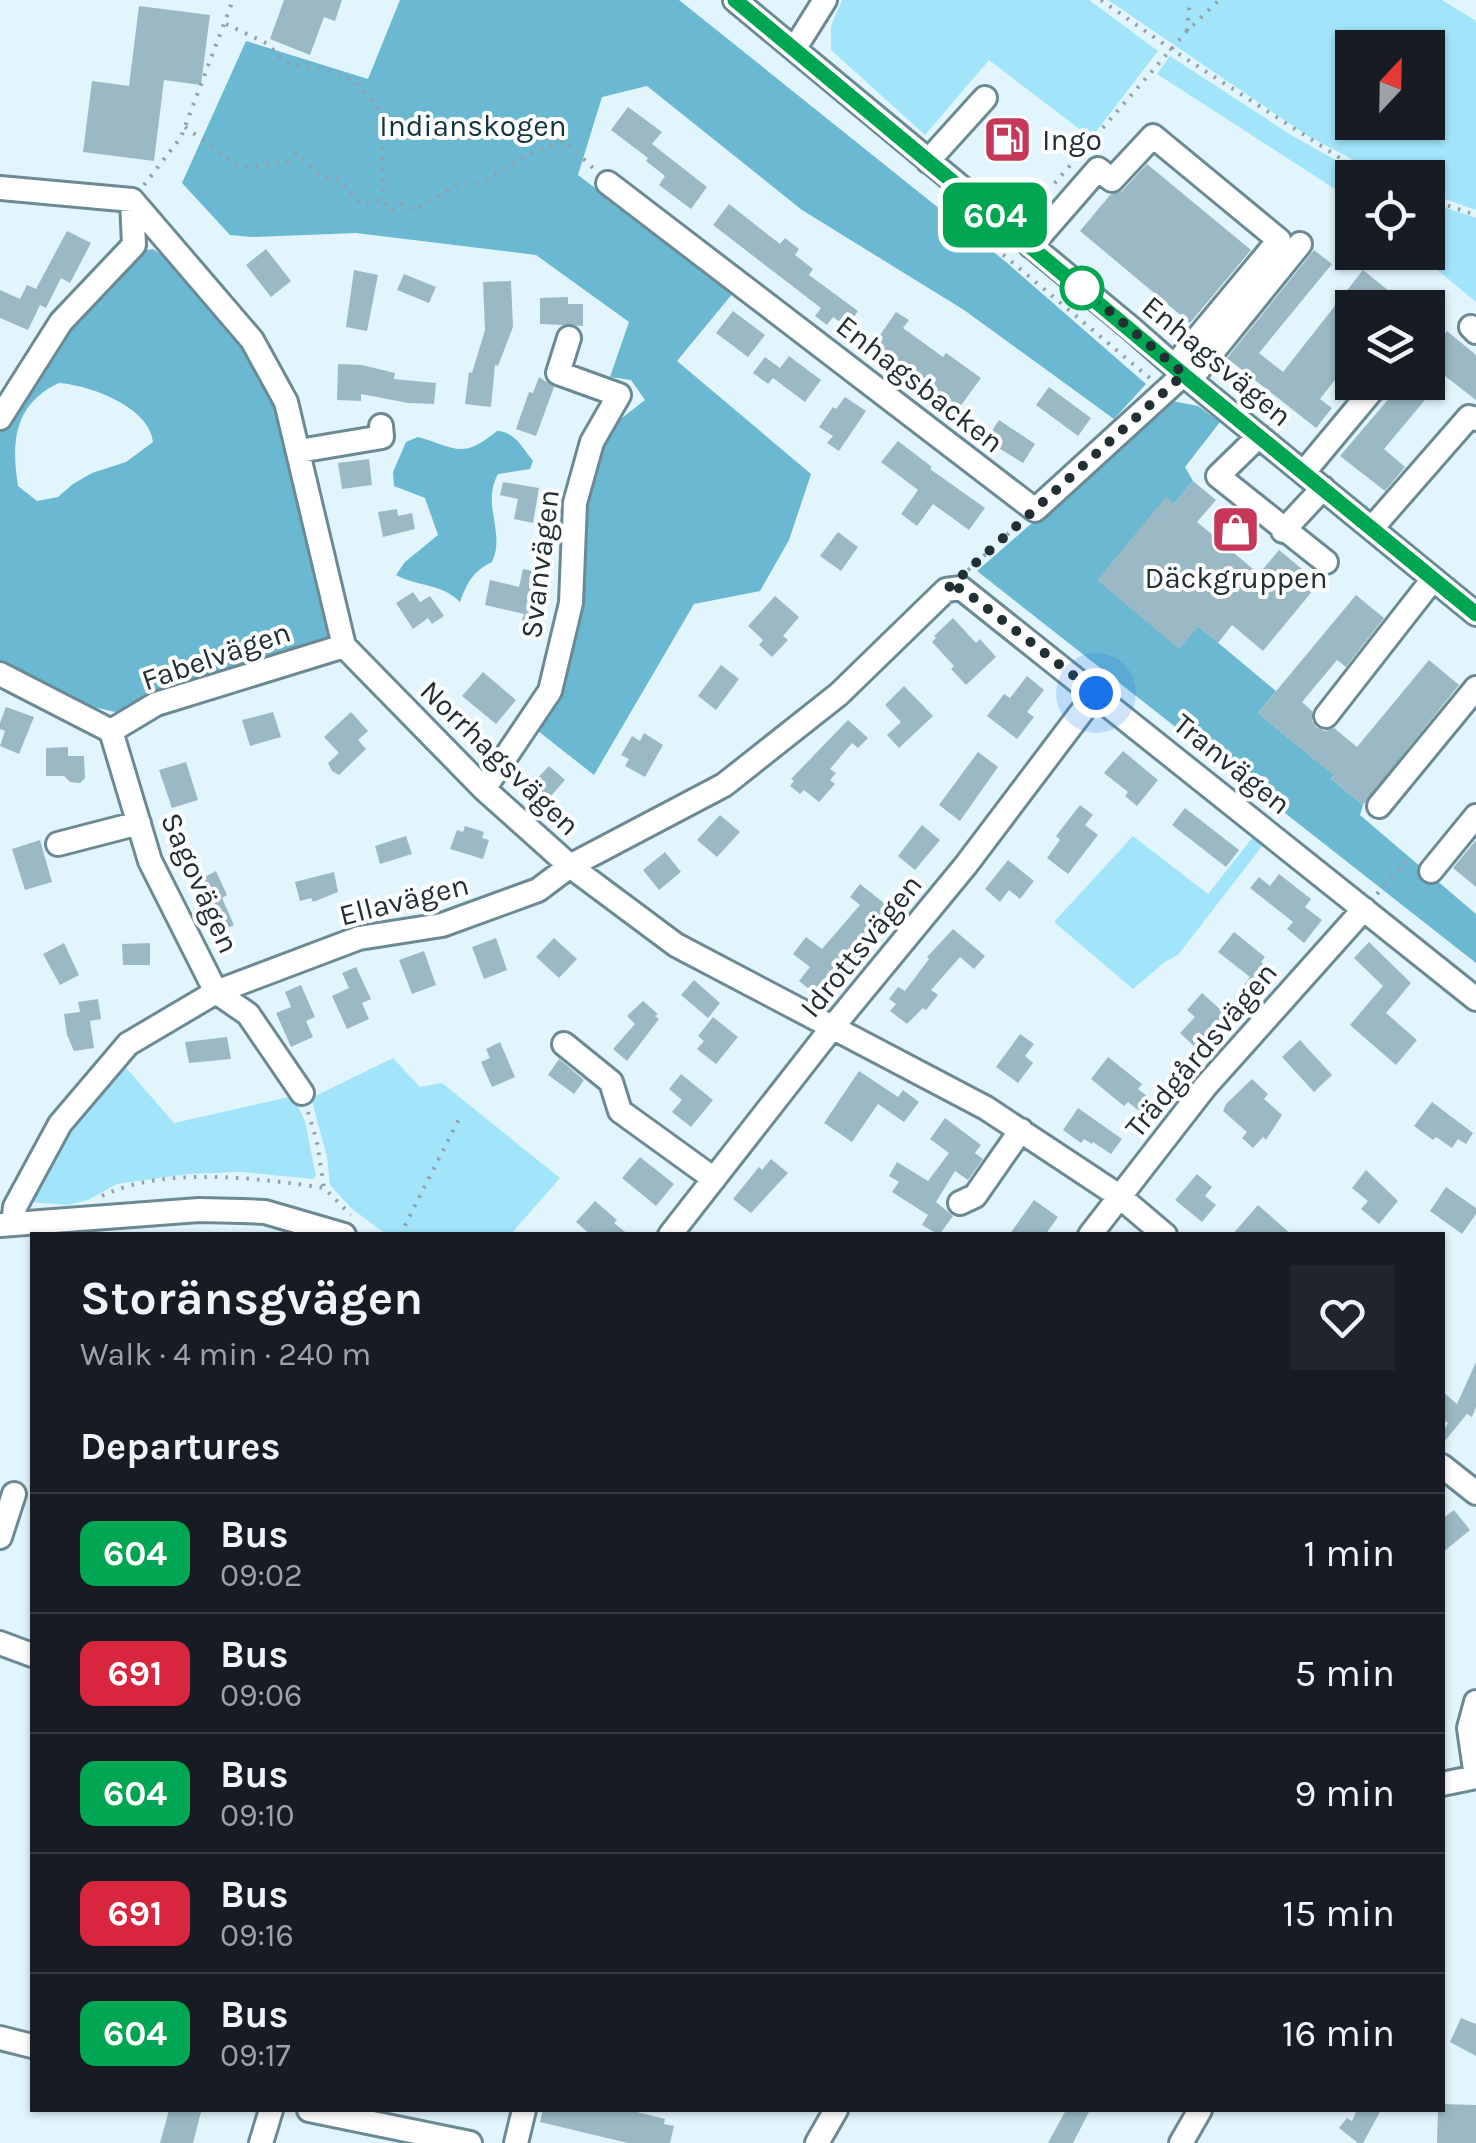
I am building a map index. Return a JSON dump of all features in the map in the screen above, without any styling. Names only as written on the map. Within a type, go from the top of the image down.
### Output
[{"type":"street","name":"Enhagsvägen","points":[[735,0],[1476,614]]},
{"type":"street","points":[[796,48],[825,0]]},
{"type":"street","points":[[928,161],[985,98]]},
{"type":"street","points":[[1022,238],[1098,170],[1112,180],[1153,136],[1279,240],[1183,373]]},
{"type":"street","name":"Enhagsbacken","points":[[608,182],[1035,510]]},
{"type":"street","points":[[0,188],[132,200],[252,340],[286,402],[344,646]]},
{"type":"street","points":[[0,418],[61,322],[134,245],[132,200]]},
{"type":"street","points":[[1035,510],[1183,373],[1300,244]]},
{"type":"street","name":"Svanvägen","points":[[484,789],[550,692],[571,603],[575,503],[592,442],[618,395],[558,372],[569,338]]},
{"type":"street","points":[[1304,472],[1363,400]]},
{"type":"street","points":[[1372,528],[1469,417],[1476,420]]},
{"type":"street","points":[[299,452],[382,437],[382,426]]},
{"type":"street","points":[[1260,436],[1218,476],[1326,562]]},
{"type":"street","points":[[1283,531],[1323,488]]},
{"type":"street","points":[[1326,716],[1434,579]]},
{"type":"street","name":"Tranvägen","points":[[946,590],[961,588],[1476,999]]},
{"type":"street","name":"Ellavägen","points":[[6,1224],[60,1124],[128,1044],[216,992],[359,938],[442,925],[538,890],[570,866],[724,785],[839,694],[946,590]]},
{"type":"street","name":"Norrhagsvägen","points":[[344,646],[484,789],[570,866],[676,945],[986,1108],[1119,1196],[1162,1232]]},
{"type":"street","name":"Fabelvägen","points":[[111,731],[156,704],[344,646]]},
{"type":"street","points":[[0,674],[111,731]]},
{"type":"street","points":[[1379,806],[1476,688]]},
{"type":"street","name":"Idrottsvägen","points":[[672,1232],[966,865],[1096,693]]},
{"type":"street","name":"Sagovägen","points":[[111,731],[150,861],[216,992],[248,1014],[302,1094]]},
{"type":"street","points":[[1432,871],[1476,816]]},
{"type":"street","points":[[58,844],[139,823]]},
{"type":"street","name":"Trädgårdsvägen","points":[[1092,1232],[1205,1087],[1364,910]]},
{"type":"street","points":[[564,1044],[611,1082],[620,1111],[714,1180]]},
{"type":"street","points":[[960,1203],[976,1196],[1021,1130]]},
{"type":"street","points":[[6,1224],[199,1210],[265,1212],[351,1229]]},
{"type":"street","points":[[1445,1468],[1476,1493]]},
{"type":"street","points":[[0,1537],[14,1494]]},
{"type":"street","points":[[0,1642],[30,1654]]},
{"type":"street","points":[[1445,1783],[1476,1778],[1469,1728],[1476,1702]]},
{"type":"street","points":[[0,2038],[30,2046]]},
{"type":"street","points":[[266,2142],[271,2112]]},
{"type":"street","points":[[319,2112],[470,2143]]},
{"type":"street","points":[[516,2143],[524,2112]]},
{"type":"street","points":[[818,2143],[835,2112]]},
{"type":"street","points":[[1181,2143],[1199,2112]]},
{"type":"path","points":[[132,200],[181,137],[233,0]]},
{"type":"path","points":[[1100,0],[1343,160]]},
{"type":"path","points":[[1186,31],[1190,0]]},
{"type":"path","points":[[1166,390],[1000,252],[1022,238],[1186,31],[1219,0]]},
{"type":"path","points":[[226,24],[268,44],[286,63],[354,80],[382,112],[383,200],[390,211],[402,204],[414,210],[458,184],[480,183],[564,140],[608,182]]},
{"type":"path","points":[[184,127],[242,168],[287,162],[297,153],[323,178],[340,179],[360,204],[383,200]]},
{"type":"path","points":[[1445,205],[1476,215]]},
{"type":"path","points":[[946,590],[1035,510]]},
{"type":"path","points":[[1364,910],[1410,856]]},
{"type":"path","points":[[302,1094],[317,1142],[324,1188],[351,1229]]},
{"type":"path","points":[[402,1232],[460,1117]]},
{"type":"path","points":[[109,1216],[118,1188],[210,1177],[263,1178],[324,1188]]},
{"type":"shaded area","points":[[842,0],[1089,0],[1158,51],[1091,138],[989,60],[925,135],[831,50],[831,26]]},
{"type":"shaded area","points":[[1108,0],[1442,0],[1476,21],[1476,210],[1445,199],[1445,160],[1354,160],[1308,136]]},
{"type":"shaded area","points":[[1170,56],[1336,160],[1335,189],[1157,74]]},
{"type":"shaded area","points":[[1445,208],[1476,218],[1476,302],[1437,270],[1445,270]]},
{"type":"shaded area","points":[[1256,833],[1266,841],[1178,955],[1133,989],[1054,922],[1133,836],[1208,894]]},
{"type":"shaded area","points":[[393,1058],[420,1087],[442,1083],[560,1178],[513,1232],[383,1232],[351,1208],[330,1185],[327,1157],[311,1098]]},
{"type":"shaded area","points":[[121,1062],[174,1123],[293,1096],[305,1121],[316,1176],[313,1179],[241,1172],[188,1174],[117,1184],[88,1200],[68,1205],[29,1202],[73,1119]]},
{"type":"green space","name":"Indianskogen","points":[[400,0],[679,0],[1006,262],[1146,384],[1114,419],[964,310],[802,210],[647,86],[602,97],[578,175],[733,293],[677,361],[811,474],[789,540],[760,591],[694,604],[594,775],[538,731],[548,711],[590,460],[609,428],[645,400],[631,380],[610,377],[629,322],[536,255],[356,233],[230,235],[182,183],[246,41],[368,79]]},
{"type":"green space","points":[[153,249],[177,267],[227,317],[244,341],[276,410],[288,447],[331,635],[329,643],[115,712],[85,705],[10,670],[0,661],[0,428],[71,323],[137,252]],"holes":[[[59,383],[101,393],[130,408],[149,429],[153,442],[126,462],[92,473],[58,497],[37,501],[18,486],[15,454],[19,426],[24,413],[44,392]]]},
{"type":"green space","points":[[1172,401],[1198,406],[1220,422],[1185,467],[1193,481],[1174,504],[1179,648],[1198,626],[1276,691],[1258,713],[1315,760],[1356,748],[1331,779],[1363,805],[1360,815],[1476,914],[1476,963],[977,571]]},
{"type":"green space","points":[[497,431],[513,437],[533,461],[530,469],[498,474],[493,486],[496,551],[492,562],[472,578],[460,602],[445,591],[396,575],[405,562],[438,535],[425,498],[394,486],[393,472],[406,442],[418,437],[466,449]]},
{"type":"building","points":[[284,0],[342,0],[335,21],[324,17],[310,55],[270,39]]},
{"type":"building","points":[[139,6],[210,15],[201,85],[164,80],[154,161],[83,152],[92,81],[129,86]]},
{"type":"building","points":[[628,107],[662,132],[652,144],[707,187],[691,209],[659,185],[665,176],[646,161],[648,158],[611,130]]},
{"type":"building","points":[[1003,119],[1029,143],[1012,160],[987,136]]},
{"type":"building","points":[[1147,164],[1251,250],[1190,323],[1080,231],[1110,195],[1122,191]]},
{"type":"building","points":[[729,204],[780,244],[785,238],[799,249],[795,255],[813,269],[809,275],[858,311],[847,327],[833,317],[827,325],[815,316],[821,308],[713,225]]},
{"type":"building","points":[[67,231],[91,243],[70,283],[61,278],[46,308],[40,305],[28,330],[0,318],[0,290],[20,299],[27,285],[36,289]]},
{"type":"building","points":[[266,249],[291,281],[271,297],[246,265]]},
{"type":"building","points":[[1314,250],[1332,264],[1259,353],[1283,372],[1335,306],[1335,380],[1320,399],[1332,408],[1316,428],[1227,358]]},
{"type":"building","points":[[354,270],[378,275],[367,331],[346,327]]},
{"type":"building","points":[[1363,270],[1388,290],[1347,290]]},
{"type":"building","points":[[404,274],[436,287],[429,303],[397,290]]},
{"type":"building","points":[[511,281],[513,327],[498,366],[495,365],[491,407],[465,404],[469,372],[472,373],[485,330],[483,282]]},
{"type":"building","points":[[568,297],[568,304],[583,304],[583,326],[540,324],[540,298]]},
{"type":"building","points":[[733,311],[765,335],[748,357],[716,333]]},
{"type":"building","points":[[896,312],[909,320],[903,328],[981,378],[959,408],[871,348]]},
{"type":"building","points":[[1447,331],[1476,355],[1476,400],[1445,376]]},
{"type":"building","points":[[789,356],[821,380],[805,402],[773,378],[768,384],[753,373],[765,357],[780,368]]},
{"type":"building","points":[[338,364],[395,373],[394,379],[436,383],[434,404],[361,394],[361,401],[337,400]]},
{"type":"building","points":[[539,377],[554,387],[536,436],[516,429],[529,392],[533,393]]},
{"type":"building","points":[[1049,387],[1091,418],[1078,436],[1036,405]]},
{"type":"building","points":[[845,397],[866,411],[839,451],[827,443],[833,436],[819,427]]},
{"type":"building","points":[[1388,400],[1425,400],[1384,449],[1405,467],[1385,491],[1340,456]]},
{"type":"building","points":[[999,420],[1035,444],[1023,463],[986,440]]},
{"type":"building","points":[[898,441],[985,508],[969,530],[933,504],[917,526],[901,514],[918,490],[881,462]]},
{"type":"building","points":[[369,459],[372,485],[342,489],[338,463]]},
{"type":"building","points":[[1193,481],[1216,500],[1197,522],[1259,574],[1279,550],[1319,583],[1263,651],[1232,625],[1218,643],[1198,626],[1179,649],[1097,580],[1166,497],[1174,504]]},
{"type":"building","points":[[503,482],[539,488],[533,523],[514,519],[518,499],[500,495]]},
{"type":"building","points":[[397,509],[398,516],[412,513],[415,529],[383,537],[378,512]]},
{"type":"building","points":[[838,532],[858,547],[841,571],[820,556]]},
{"type":"building","points":[[523,569],[548,574],[536,624],[522,621],[524,614],[485,605],[490,580],[519,587]]},
{"type":"building","points":[[413,592],[420,602],[430,596],[444,616],[432,624],[428,618],[413,629],[396,603]]},
{"type":"building","points":[[1356,595],[1384,618],[1346,667],[1337,660],[1302,702],[1312,711],[1316,727],[1325,731],[1334,728],[1357,747],[1429,660],[1459,685],[1363,805],[1258,713]]},
{"type":"building","points":[[775,596],[799,617],[783,636],[788,640],[772,657],[759,645],[763,640],[748,626]]},
{"type":"building","points":[[953,618],[976,643],[980,639],[996,657],[966,685],[932,642]]},
{"type":"building","points":[[721,665],[739,679],[716,710],[698,696]]},
{"type":"building","points":[[483,672],[516,700],[496,724],[462,696]]},
{"type":"building","points":[[1027,676],[1044,690],[1027,712],[1034,717],[1017,739],[987,716],[1004,694],[1010,698]]},
{"type":"building","points":[[904,686],[933,716],[899,748],[887,735],[901,722],[885,705]]},
{"type":"building","points":[[6,707],[34,717],[19,754],[0,746],[5,731],[0,729],[0,723]]},
{"type":"building","points":[[273,712],[281,737],[250,746],[242,720]]},
{"type":"building","points":[[351,712],[368,731],[358,740],[366,749],[339,775],[328,763],[339,753],[324,737]]},
{"type":"building","points":[[848,720],[868,738],[858,748],[852,743],[830,769],[836,773],[830,780],[835,784],[819,802],[804,790],[800,794],[790,786],[794,781],[791,779]]},
{"type":"building","points":[[644,733],[663,745],[645,777],[625,766],[629,759],[621,755],[632,736],[640,741]]},
{"type":"building","points":[[68,747],[68,756],[84,756],[85,778],[80,783],[70,782],[64,776],[46,776],[46,748]]},
{"type":"building","points":[[1123,751],[1158,780],[1137,806],[1125,796],[1128,792],[1104,773]]},
{"type":"building","points":[[978,752],[998,767],[960,821],[939,805]]},
{"type":"building","points":[[186,762],[198,800],[172,808],[159,770]]},
{"type":"building","points":[[549,766],[565,780],[543,805],[526,790]]},
{"type":"building","points":[[1080,805],[1093,815],[1085,825],[1098,835],[1068,874],[1047,858],[1060,840],[1056,836]]},
{"type":"building","points":[[1185,808],[1239,850],[1226,867],[1172,825]]},
{"type":"building","points":[[720,815],[740,832],[717,857],[697,840]]},
{"type":"building","points":[[922,825],[940,840],[915,870],[898,856]]},
{"type":"building","points":[[465,826],[484,832],[482,838],[489,840],[483,859],[450,849],[457,830],[463,832]]},
{"type":"building","points":[[406,836],[412,854],[380,864],[375,846]]},
{"type":"building","points":[[40,840],[52,882],[25,890],[12,849]]},
{"type":"building","points":[[1476,840],[1476,887],[1453,868]]},
{"type":"building","points":[[665,852],[681,872],[659,890],[643,870]]},
{"type":"building","points":[[1008,860],[1034,881],[1020,899],[1009,890],[1000,902],[985,889]]},
{"type":"building","points":[[216,871],[234,925],[210,936],[202,919],[212,914],[197,881]]},
{"type":"building","points":[[334,872],[338,892],[313,902],[311,898],[300,901],[295,882]]},
{"type":"building","points":[[1279,874],[1311,899],[1305,907],[1322,920],[1304,943],[1287,929],[1293,922],[1250,888],[1259,877],[1270,886]]},
{"type":"building","points":[[860,884],[889,907],[859,941],[862,943],[855,952],[860,955],[849,970],[845,967],[818,996],[799,981],[810,967],[793,954],[806,937],[822,949],[860,905],[850,897]]},
{"type":"building","points":[[953,929],[985,956],[974,969],[960,957],[931,990],[938,995],[907,1024],[890,1011],[896,1004],[889,999],[898,987],[905,991],[927,957]]},
{"type":"building","points":[[1234,932],[1265,957],[1261,962],[1274,972],[1256,994],[1244,985],[1250,977],[1218,952]]},
{"type":"building","points":[[496,938],[507,970],[484,979],[472,947]]},
{"type":"building","points":[[554,938],[577,959],[559,978],[536,957]]},
{"type":"building","points":[[1369,942],[1411,983],[1386,1013],[1417,1040],[1396,1065],[1350,1025],[1383,986],[1354,958]]},
{"type":"building","points":[[64,943],[79,975],[60,985],[43,954]]},
{"type":"building","points":[[150,943],[150,965],[123,965],[122,944]]},
{"type":"building","points":[[424,951],[436,985],[412,994],[399,960]]},
{"type":"building","points":[[356,967],[371,999],[362,1003],[369,1019],[347,1029],[332,996],[349,988],[342,973]]},
{"type":"building","points":[[694,980],[720,1003],[708,1018],[681,995]]},
{"type":"building","points":[[301,985],[315,1017],[306,1021],[313,1037],[291,1047],[276,1013],[291,1007],[285,992]]},
{"type":"building","points":[[1202,993],[1231,1019],[1198,1050],[1180,1033],[1195,1017],[1187,1010]]},
{"type":"building","points":[[98,999],[101,1019],[90,1021],[94,1048],[74,1051],[64,1014],[80,1012],[78,1002]]},
{"type":"building","points":[[643,1001],[659,1019],[627,1061],[613,1049],[635,1024],[627,1016]]},
{"type":"building","points":[[713,1017],[738,1037],[716,1064],[697,1049],[704,1041],[698,1036]]},
{"type":"building","points":[[1020,1034],[1034,1044],[1025,1056],[1033,1063],[1018,1083],[996,1067]]},
{"type":"building","points":[[227,1037],[231,1059],[189,1063],[185,1042]]},
{"type":"building","points":[[1300,1040],[1332,1075],[1314,1092],[1282,1057]]},
{"type":"building","points":[[500,1042],[515,1077],[492,1087],[481,1062],[490,1058],[486,1049]]},
{"type":"building","points":[[1108,1057],[1142,1084],[1138,1089],[1158,1105],[1148,1118],[1128,1102],[1124,1106],[1091,1079]]},
{"type":"building","points":[[559,1059],[584,1080],[574,1094],[548,1075]]},
{"type":"building","points":[[859,1071],[898,1097],[903,1090],[919,1102],[904,1122],[878,1104],[852,1142],[824,1123]]},
{"type":"building","points":[[681,1074],[713,1100],[691,1127],[672,1112],[682,1100],[669,1089]]},
{"type":"building","points":[[1252,1079],[1268,1094],[1264,1099],[1282,1115],[1266,1140],[1263,1137],[1253,1148],[1242,1138],[1247,1132],[1223,1111]]},
{"type":"building","points":[[1432,1102],[1473,1133],[1466,1144],[1458,1139],[1452,1148],[1414,1126]]},
{"type":"building","points":[[1078,1108],[1122,1139],[1111,1154],[1093,1142],[1084,1139],[1081,1143],[1063,1130]]},
{"type":"building","points":[[945,1118],[981,1145],[975,1153],[983,1159],[968,1180],[955,1171],[936,1202],[953,1216],[941,1232],[922,1225],[928,1215],[892,1192],[899,1182],[889,1176],[897,1162],[928,1181],[949,1153],[930,1139]]},
{"type":"building","points":[[640,1157],[674,1184],[656,1206],[622,1178]]},
{"type":"building","points":[[771,1159],[788,1173],[751,1213],[733,1199],[759,1167],[762,1170]]},
{"type":"building","points":[[1366,1170],[1398,1201],[1379,1224],[1361,1209],[1368,1201],[1352,1188]]},
{"type":"building","points":[[1197,1174],[1212,1187],[1205,1196],[1216,1205],[1202,1222],[1175,1200]]},
{"type":"building","points":[[1446,1187],[1476,1208],[1462,1234],[1430,1211]]},
{"type":"building","points":[[1034,1200],[1058,1217],[1047,1232],[1011,1232]]},
{"type":"building","points":[[595,1201],[625,1232],[588,1232],[576,1222]]},
{"type":"building","points":[[1258,1205],[1289,1232],[1235,1232]]},
{"type":"building","points":[[1476,1362],[1476,1407],[1472,1417],[1467,1414],[1445,1441],[1445,1394],[1457,1404]]},
{"type":"building","points":[[1454,1510],[1470,1530],[1445,1551],[1445,1517]]},
{"type":"building","points":[[1461,2018],[1476,2024],[1476,2056],[1450,2042]]},
{"type":"building","points":[[1445,2104],[1476,2105],[1476,2143],[1437,2143],[1438,2112],[1445,2112]]},
{"type":"building","points":[[168,2112],[201,2112],[193,2143],[160,2143]]},
{"type":"building","points":[[542,2112],[637,2112],[665,2119],[664,2124],[674,2126],[670,2143],[628,2143],[540,2122]]},
{"type":"building","points":[[1065,2112],[1089,2112],[1073,2143],[1048,2143]]},
{"type":"building","points":[[1356,2112],[1380,2112],[1363,2143],[1339,2128],[1347,2118],[1352,2121]]},
{"type":"bus line","name":"604","points":[[735,0],[1476,614]]},
{"type":"place","name":"Ingo","points":[[1007,140]]},
{"type":"place","name":"Däckgruppen","points":[[1236,529]]},
{"type":"route","points":[[1082,288],[1184,374],[946,590],[961,588],[1096,693]]}]
